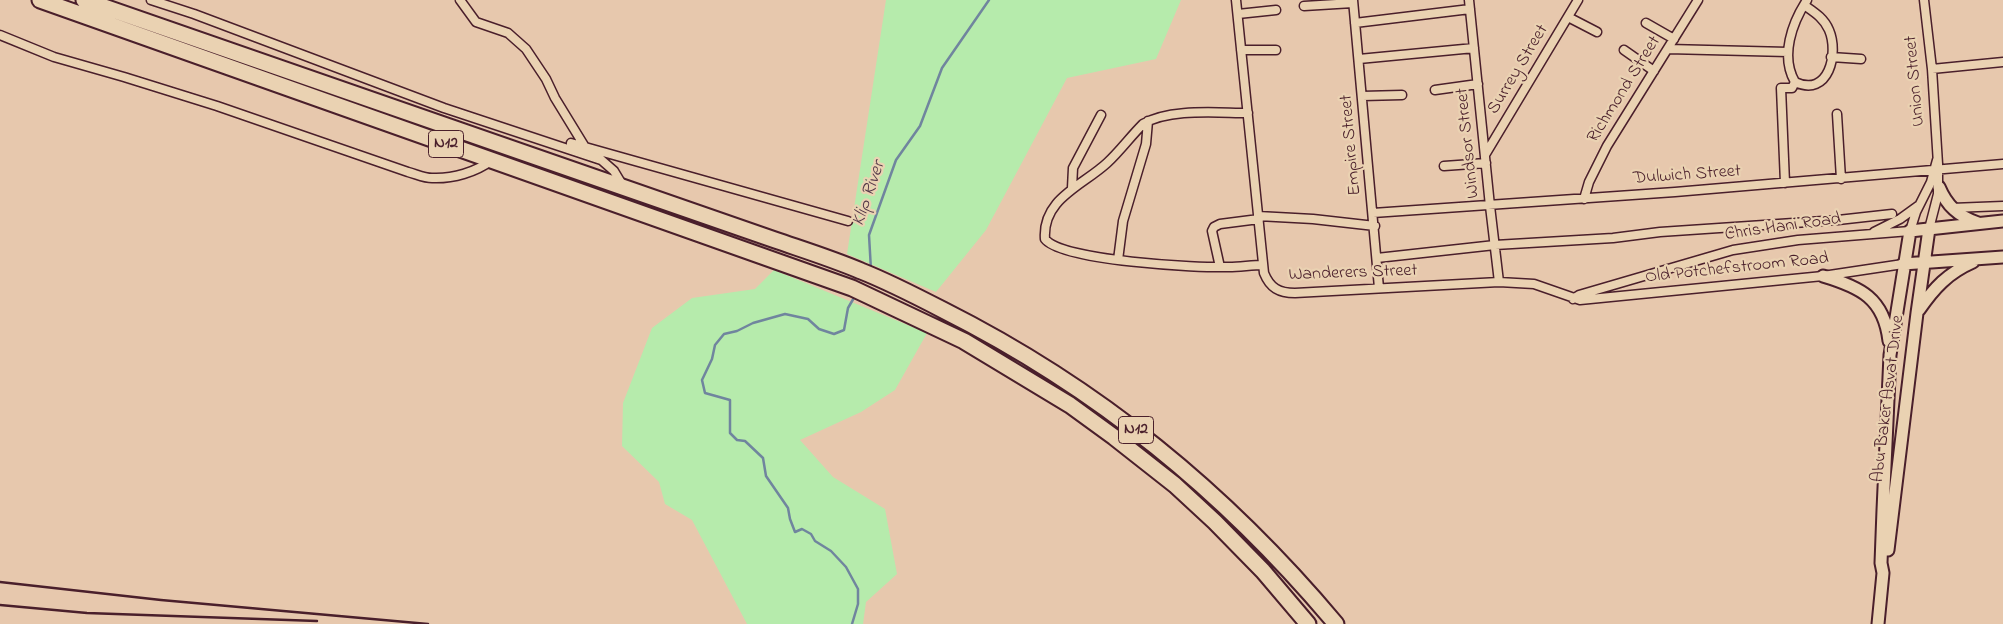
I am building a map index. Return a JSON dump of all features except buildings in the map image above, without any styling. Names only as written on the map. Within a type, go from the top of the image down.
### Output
[{"type":"highway","name":"N12","points":[[40,0],[852,288],[889,304],[964,341],[1070,405],[1114,437],[1175,485],[1215,522],[1262,571],[1308,624]]},
{"type":"highway","name":"N12","points":[[84,0],[860,270],[897,286],[976,326],[1036,361],[1128,424],[1180,466],[1238,519],[1293,574],[1336,624]]},
{"type":"main road","points":[[1938,187],[1950,208],[1978,224]]},
{"type":"main road","name":"Chris Hani Road","points":[[1910,231],[2003,221]]},
{"type":"main road","name":"Abu Baker Asvat Drive","points":[[1883,573],[1887,564],[1929,229]]},
{"type":"main road","name":"Abu Baker Asvat Drive","points":[[1878,624],[1883,573],[1881,563],[1890,355],[1910,231]]},
{"type":"main road","points":[[1904,264],[2003,257]]},
{"type":"main road","points":[[1917,313],[1934,289],[1947,276],[1979,259]]},
{"type":"main road","points":[[1823,276],[1852,285],[1873,300],[1880,310],[1884,321],[1890,355]]},
{"type":"street","points":[[151,0],[194,14],[444,108],[601,160]]},
{"type":"street","points":[[460,0],[476,22],[508,34],[526,49],[585,146],[614,171],[624,188]]},
{"type":"street","name":"Wanderers Street","points":[[1236,0],[1264,273],[1270,284],[1280,292],[1286,293],[1499,282],[1534,284],[1573,299]]},
{"type":"street","name":"Windsor Street","points":[[1469,0],[1499,282]]},
{"type":"street","name":"Surrey Street","points":[[1485,159],[1578,0]]},
{"type":"street","name":"Richmond Street","points":[[1584,199],[1589,182],[1600,159],[1698,0]]},
{"type":"street","name":"Union Street","points":[[1924,0],[1932,68],[1938,187],[1929,229]]},
{"type":"street","points":[[1304,6],[1353,1]]},
{"type":"street","name":"Empire Street","points":[[1353,1],[1375,226],[1379,288]]},
{"type":"street","points":[[1806,2],[1830,31],[1832,42],[1831,57],[1828,74],[1823,82],[1814,86],[1804,86],[1795,82],[1789,66],[1788,52],[1793,28],[1806,2]]},
{"type":"street","points":[[1355,23],[1470,9]]},
{"type":"street","points":[[1238,14],[1276,10]]},
{"type":"street","points":[[1568,17],[1596,32]]},
{"type":"street","points":[[1646,24],[1674,39]]},
{"type":"street","points":[[0,34],[54,58],[124,77],[217,106],[423,176],[431,178],[448,177],[480,169],[492,160]]},
{"type":"street","points":[[1359,59],[1474,48]]},
{"type":"street","points":[[1668,49],[1788,52]]},
{"type":"street","points":[[1242,50],[1276,50]]},
{"type":"street","points":[[1624,50],[1654,71]]},
{"type":"street","points":[[1831,57],[1861,59]]},
{"type":"street","points":[[1932,68],[2003,62]]},
{"type":"street","points":[[1785,183],[1781,88],[1792,88],[1795,82]]},
{"type":"street","points":[[1435,90],[1478,84]]},
{"type":"street","points":[[1362,96],[1402,95]]},
{"type":"street","points":[[1248,113],[1188,114],[1148,121],[1143,124],[1103,167],[1058,200],[1045,224],[1045,239],[1056,248],[1118,260],[1220,267],[1263,264]]},
{"type":"street","points":[[1837,114],[1841,179]]},
{"type":"street","points":[[1072,188],[1073,168],[1101,115]]},
{"type":"street","points":[[1118,260],[1123,221],[1142,162],[1148,121]]},
{"type":"street","points":[[571,143],[848,221]]},
{"type":"street","points":[[1444,166],[1485,159]]},
{"type":"street","name":"Dulwich Street","points":[[1373,213],[1584,199],[2003,164]]},
{"type":"street","points":[[1910,231],[1919,206],[1936,171]]},
{"type":"street","points":[[1870,234],[1900,219],[1919,206]]},
{"type":"street","points":[[1950,208],[2003,206]]},
{"type":"street","points":[[1377,258],[1495,246],[1838,220],[1892,214]]},
{"type":"street","points":[[1220,267],[1212,231],[1214,227],[1220,224],[1258,217],[1313,218],[1375,226]]},
{"type":"street","name":"Chris Hani Road","points":[[1573,299],[1579,295],[1733,250],[1798,240],[1910,231]]},
{"type":"street","name":"Old Potchefstroom Road","points":[[1573,299],[1580,300],[1823,276],[1904,264]]},
{"type":"green space","points":[[886,0],[1181,0],[1156,59],[1067,78],[986,230],[936,292],[847,254]]},
{"type":"green space","points":[[774,270],[927,333],[895,390],[861,412],[800,440],[833,477],[885,509],[897,574],[866,602],[863,624],[747,624],[692,520],[665,504],[659,482],[622,446],[623,403],[652,328],[692,298],[755,289]]},
{"type":"waterway","name":"Klip River","points":[[871,270],[869,235],[896,160],[920,126],[942,68],[989,0]]},
{"type":"waterway","name":"Klip River","points":[[852,624],[858,604],[858,589],[846,567],[831,551],[815,541],[811,534],[802,529],[795,532],[788,508],[766,476],[763,458],[745,441],[737,440],[730,433],[730,400],[705,393],[702,380],[712,359],[715,345],[724,334],[785,314],[808,319],[819,329],[834,334],[844,330],[848,308],[855,296]]},
{"type":"railway","points":[[0,582],[161,600],[428,624]]},
{"type":"railway","points":[[0,605],[87,613],[317,621]]}]
